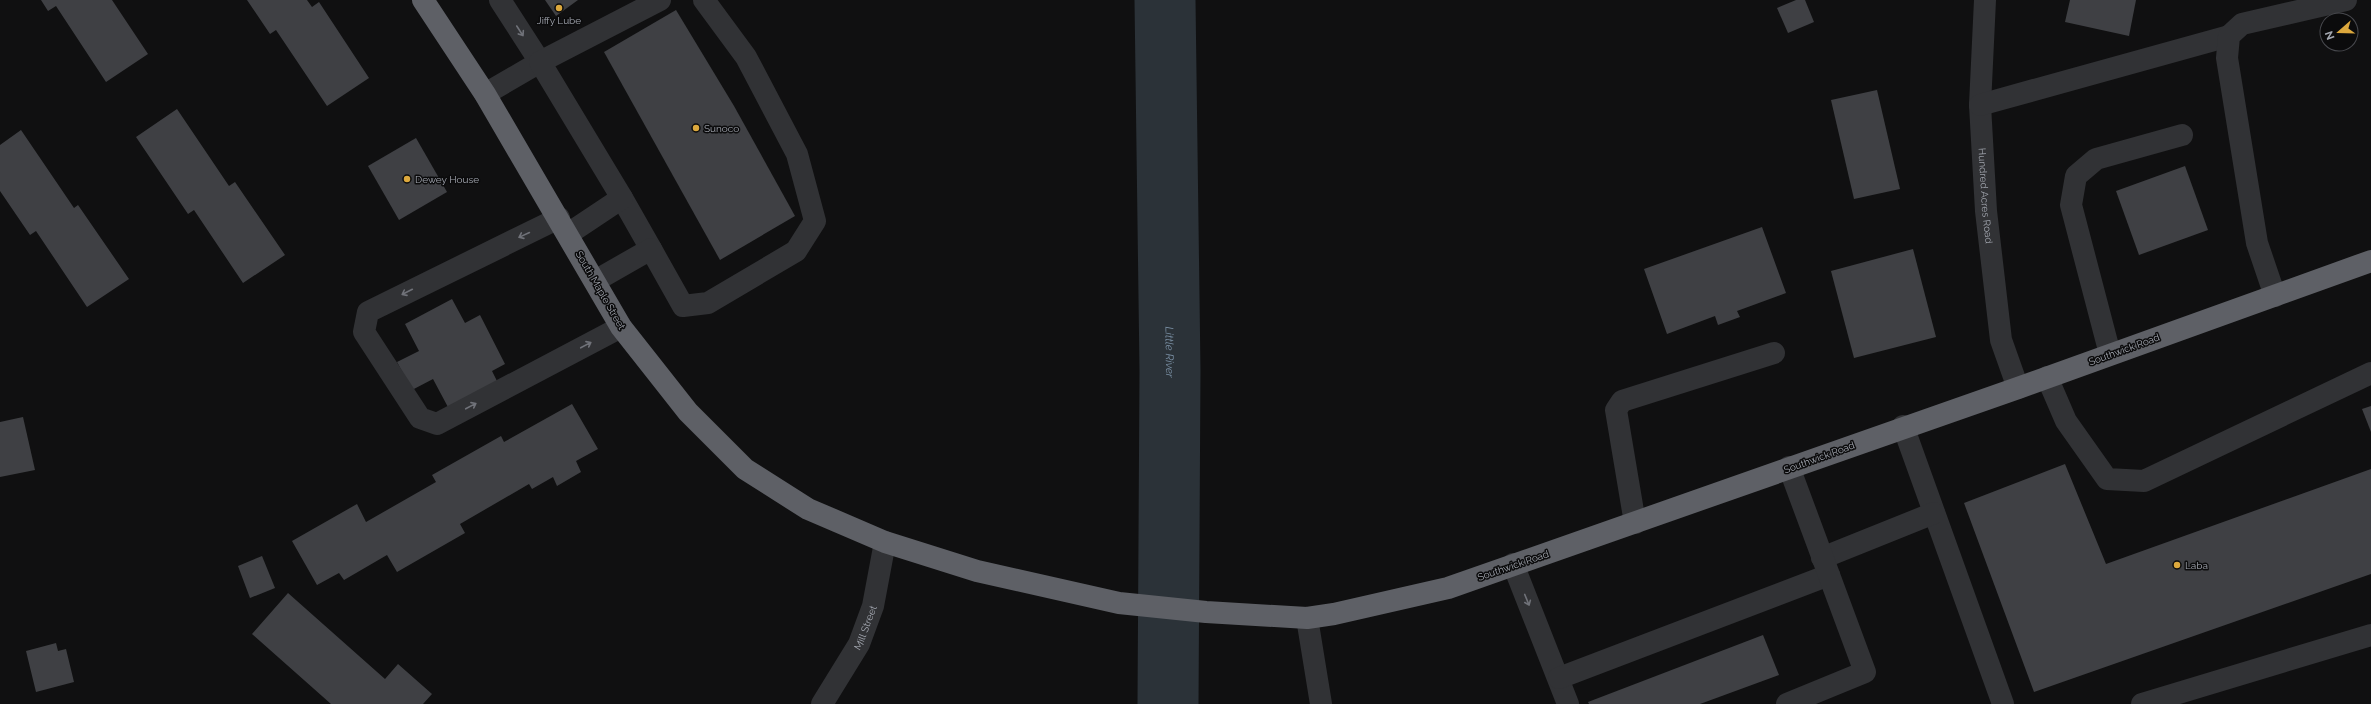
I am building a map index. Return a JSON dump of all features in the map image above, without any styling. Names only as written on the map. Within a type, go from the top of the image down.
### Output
[{"type":"highway","name":"South Maple Street","points":[[424,0],[485,94],[564,226],[621,326],[688,412],[745,468],[808,509],[885,542],[941,561],[1025,582]]},
{"type":"highway","name":"Southwick Road","points":[[1025,582],[1119,603],[1307,618],[1342,612],[1448,588],[1513,564],[1635,523],[1903,426],[2018,388],[2371,261]]},
{"type":"street","points":[[500,0],[540,62],[622,198],[683,306],[708,303],[796,251],[815,221],[797,154],[746,57],[704,0]]},
{"type":"street","points":[[485,94],[540,62],[660,0]]},
{"type":"street","name":"Hundred Acres Road","points":[[1985,0],[1980,105],[1986,211],[2001,340],[2018,388]]},
{"type":"street","points":[[1980,105],[2229,36],[2242,24],[2346,0]]},
{"type":"street","points":[[2229,36],[2227,58],[2257,243],[2275,296]]},
{"type":"street","points":[[2110,354],[2071,205],[2076,176],[2096,159],[2182,135]]},
{"type":"street","points":[[621,326],[437,424],[420,418],[364,332],[368,312],[564,226],[622,198]]},
{"type":"street","points":[[595,281],[651,249]]},
{"type":"street","points":[[1635,523],[1616,410],[1622,401],[1774,353]]},
{"type":"street","points":[[2047,377],[2066,421],[2107,479],[2144,481],[2371,373]]},
{"type":"street","points":[[1903,426],[2003,704]]},
{"type":"street","points":[[1787,704],[1815,699],[1865,672],[1790,467]]},
{"type":"street","points":[[1559,678],[1826,567],[1934,512]]},
{"type":"street","name":"Mill Street","points":[[822,704],[859,644],[873,606],[885,542]]},
{"type":"street","points":[[1513,564],[1568,704]]},
{"type":"street","points":[[1307,618],[1321,704]]},
{"type":"street","points":[[2142,704],[2371,635]]},
{"type":"building","points":[[41,0],[112,0],[148,54],[106,82],[56,6],[48,11]]},
{"type":"building","points":[[247,0],[307,0],[312,7],[319,2],[369,78],[327,106],[276,30],[270,34]]},
{"type":"building","name":"Jiffy Lube","points":[[545,0],[578,0],[556,16]]},
{"type":"building","points":[[1796,0],[1805,0],[1814,22],[1788,33],[1777,8]]},
{"type":"building","points":[[2070,0],[2136,0],[2129,36],[2065,22]]},
{"type":"building","name":"Sunoco","points":[[676,10],[734,106],[795,216],[720,260],[604,52]]},
{"type":"building","points":[[1877,90],[1900,189],[1854,199],[1831,100]]},
{"type":"building","points":[[177,109],[229,186],[235,182],[285,255],[243,283],[194,210],[188,214],[136,137]]},
{"type":"building","points":[[21,130],[74,208],[78,205],[129,279],[87,307],[36,231],[30,235],[0,191],[0,145]]},
{"type":"building","name":"Dewey House","points":[[416,138],[447,192],[399,220],[368,166]]},
{"type":"building","points":[[2185,166],[2208,230],[2139,255],[2116,191]]},
{"type":"building","points":[[1762,227],[1786,293],[1737,311],[1740,317],[1718,325],[1715,316],[1667,334],[1644,269]]},
{"type":"building","points":[[1913,249],[1936,337],[1854,358],[1831,271]]},
{"type":"building","points":[[452,299],[465,323],[480,315],[505,364],[492,371],[498,383],[449,409],[433,379],[412,390],[397,362],[419,351],[405,324]]},
{"type":"building","points":[[572,404],[598,449],[576,461],[581,472],[557,486],[553,477],[532,489],[529,484],[460,524],[465,533],[397,572],[387,555],[344,580],[339,573],[317,585],[292,541],[357,504],[366,522],[436,482],[432,475],[501,436],[504,442]]},
{"type":"building","points":[[2371,406],[2371,432],[2362,409]]},
{"type":"building","points":[[23,417],[35,470],[0,477],[0,422]]},
{"type":"building","points":[[2065,464],[2106,564],[2371,469],[2371,574],[2034,692],[1964,503]]},
{"type":"building","points":[[262,556],[275,588],[250,598],[238,566]]},
{"type":"building","points":[[288,593],[385,679],[398,664],[432,694],[423,704],[331,704],[252,634]]},
{"type":"building","points":[[1763,635],[1779,675],[1700,704],[1589,704],[1588,702]]},
{"type":"building","points":[[56,643],[58,651],[66,649],[74,682],[36,692],[26,651]]},
{"type":"waterway","name":"Little River","points":[[1165,0],[1170,371],[1168,704]]},
{"type":"place","name":"Jiffy Lube","points":[[559,8]]},
{"type":"place","name":"Sunoco","points":[[696,128]]},
{"type":"place","name":"Dewey House","points":[[407,179]]},
{"type":"place","name":"Laba","points":[[2177,565]]}]
